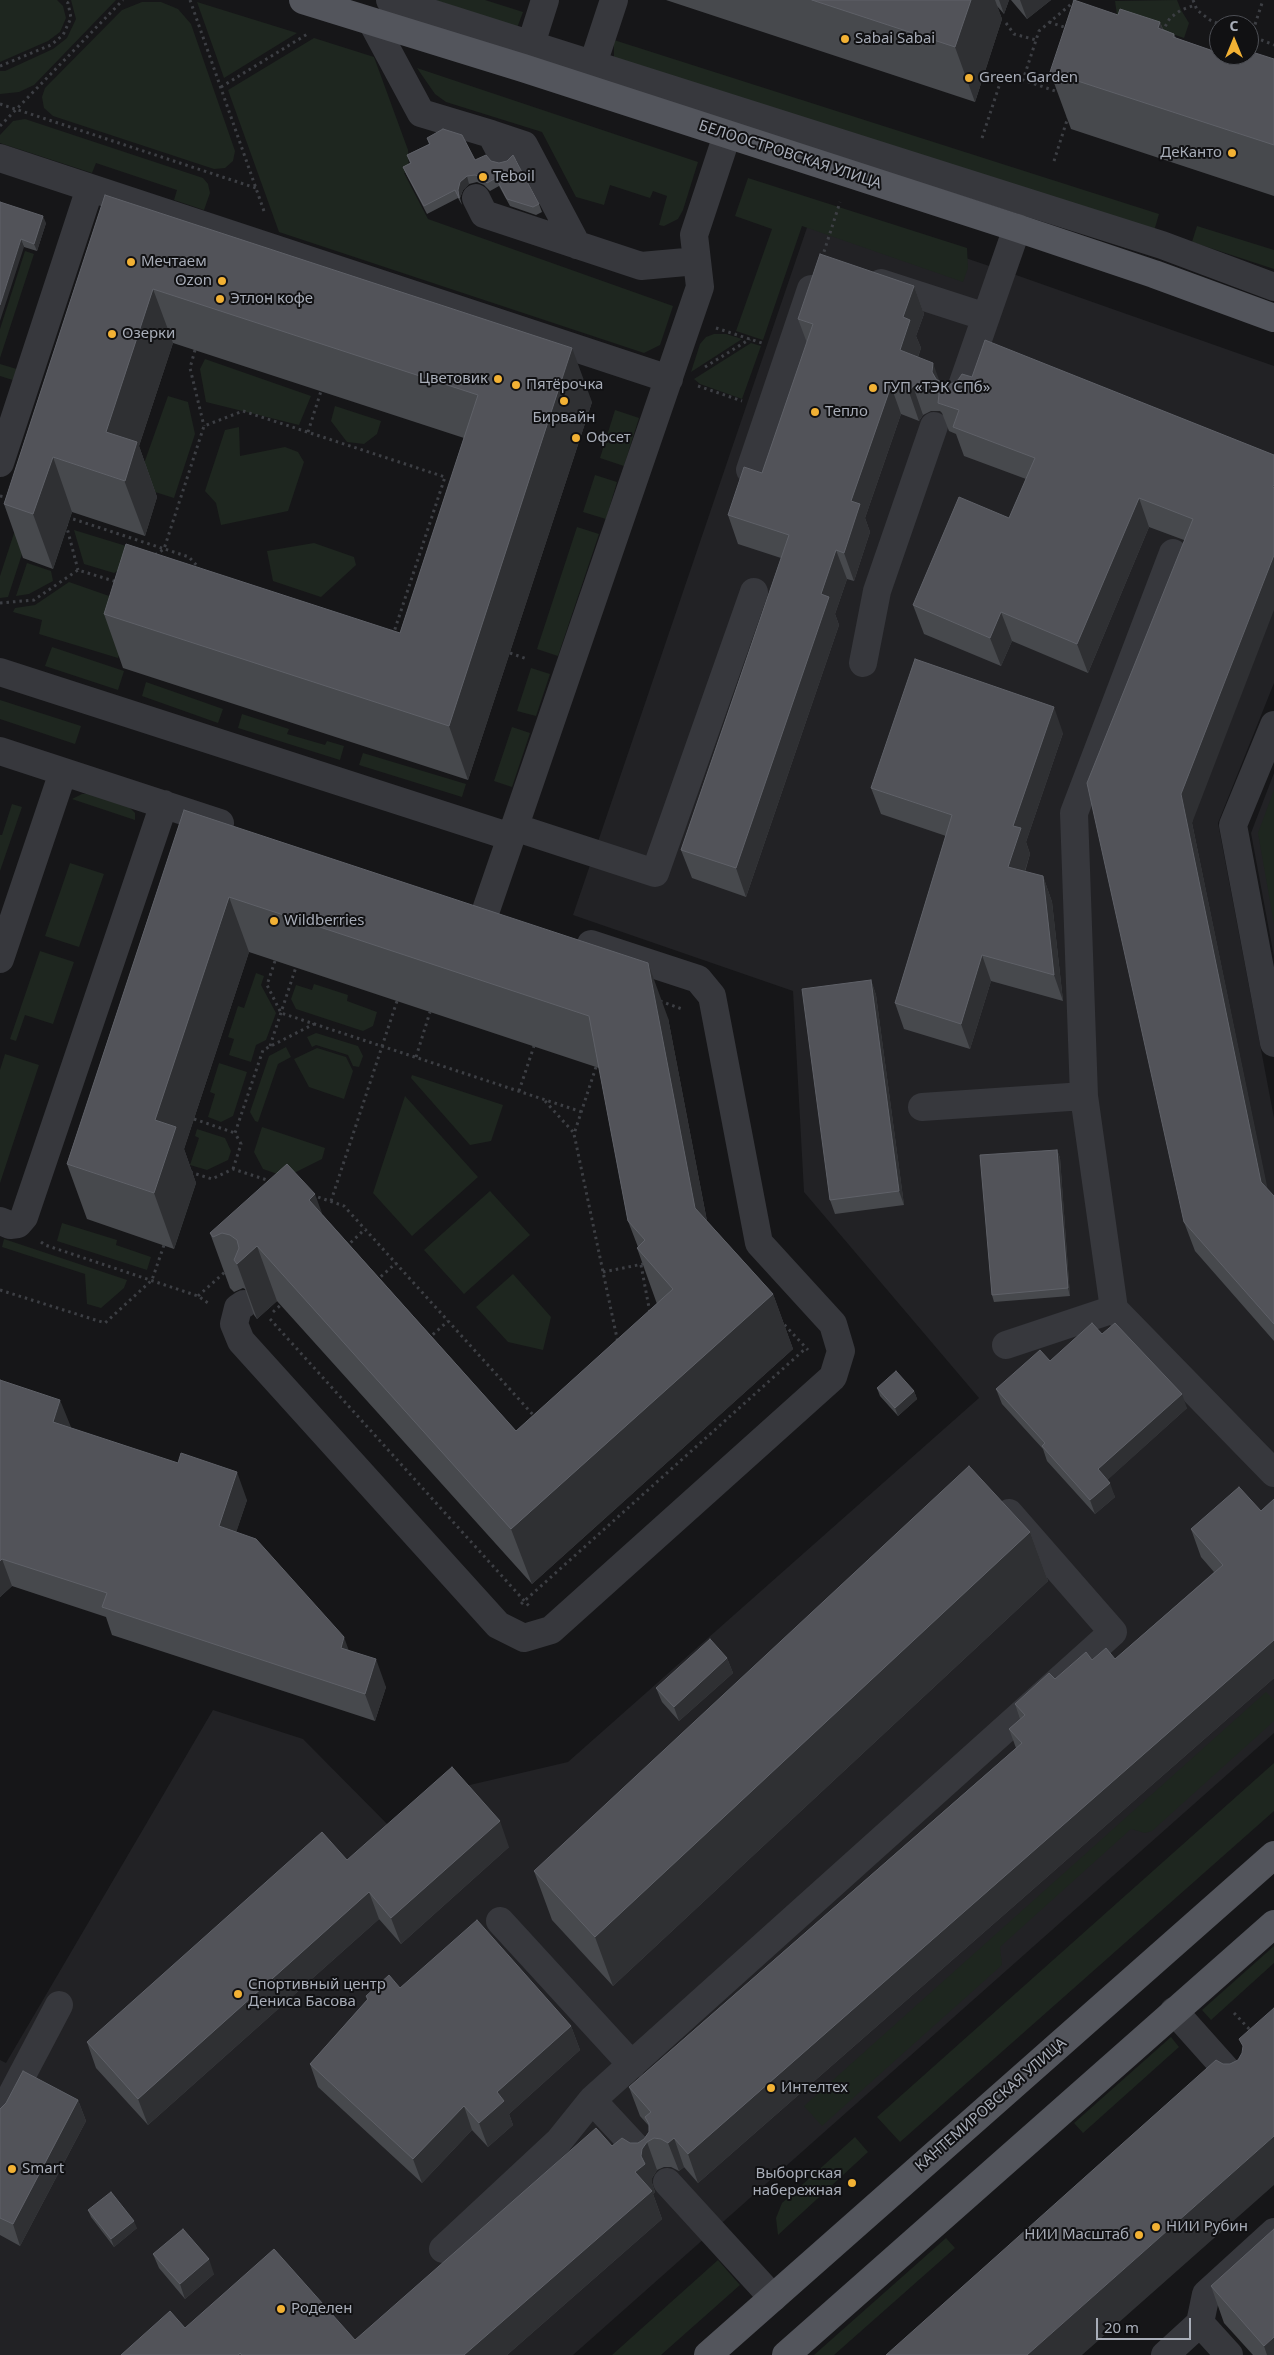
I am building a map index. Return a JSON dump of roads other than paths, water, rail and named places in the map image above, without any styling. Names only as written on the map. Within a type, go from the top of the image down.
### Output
[{"type":"main road","name":"БЕЛООСТРОВСКАЯ УЛИЦА","points":[[303,0],[372,22],[405,9],[527,56],[732,122],[1017,228],[1154,274],[1274,318]]},
{"type":"main road","name":"КАНТЕМИРОВСКАЯ УЛИЦА","points":[[708,2355],[1274,1855]]},
{"type":"main road","points":[[786,2355],[1274,1924]]},
{"type":"street","points":[[527,56],[545,0]]},
{"type":"street","points":[[589,76],[614,0]]},
{"type":"street","points":[[372,22],[421,112],[438,127],[497,145],[524,145],[577,245]]},
{"type":"street","points":[[514,919],[476,907],[513,832],[680,382],[689,319],[700,287],[694,235],[732,122]]},
{"type":"street","name":"БЕЛООСТРОВСКАЯ УЛИЦА","points":[[732,122],[1162,245],[1274,286]]},
{"type":"street","points":[[0,158],[680,382]]},
{"type":"street","points":[[0,463],[90,188]]},
{"type":"street","points":[[476,198],[484,214],[539,225],[577,245],[642,266],[697,261]]},
{"type":"street","points":[[958,397],[1017,228]]},
{"type":"street","points":[[750,470],[820,263]]},
{"type":"street","points":[[857,275],[986,317]]},
{"type":"street","points":[[863,663],[877,591],[934,426]]},
{"type":"street","points":[[1173,553],[1074,813],[1084,1096],[1114,1309],[1274,1473]]},
{"type":"street","points":[[0,672],[513,832],[655,873],[754,592]]},
{"type":"street","points":[[1274,725],[1233,825],[1274,1043]]},
{"type":"street","points":[[0,751],[247,832]]},
{"type":"street","points":[[0,959],[63,772]]},
{"type":"street","points":[[9,1223],[24,1217],[164,804]]},
{"type":"street","points":[[240,1323],[498,1626],[524,1638],[551,1630],[833,1377],[841,1351],[833,1324],[759,1242],[712,996],[698,980],[569,937]]},
{"type":"street","points":[[922,1107],[1084,1096]]},
{"type":"street","points":[[1006,1344],[1114,1309]]},
{"type":"street","points":[[443,2249],[559,2141],[592,2100],[1113,1632],[992,1494]]},
{"type":"street","points":[[500,1921],[632,2065]]},
{"type":"street","points":[[0,2117],[59,2005]]},
{"type":"street","points":[[1174,2011],[1241,2086]]},
{"type":"street","points":[[592,2100],[644,2156]]},
{"type":"street","points":[[667,2182],[773,2298]]},
{"type":"street","points":[[1165,2355],[1200,2323],[1206,2294],[1274,2232]]},
{"type":"street","points":[[1200,2323],[1229,2355]]},
{"type":"place","name":"Sabai Sabai","points":[[845,39]]},
{"type":"place","name":"Green Garden","points":[[969,78]]},
{"type":"place","name":"ДеКанто","points":[[1232,153]]},
{"type":"place","name":"Teboil","points":[[483,177]]},
{"type":"place","name":"Мечтаем","points":[[131,262]]},
{"type":"place","name":"Ozon","points":[[222,281]]},
{"type":"place","name":"Этлон кофе","points":[[220,299]]},
{"type":"place","name":"Озерки","points":[[112,334]]},
{"type":"place","name":"Цветовик","points":[[498,379]]},
{"type":"place","name":"Пятёрочка","points":[[516,385]]},
{"type":"place","name":"ГУП «ТЭК СПб»","points":[[873,388]]},
{"type":"place","name":"Бирвайн","points":[[564,401]]},
{"type":"place","name":"Тепло","points":[[815,412]]},
{"type":"place","name":"Офсет","points":[[576,438]]},
{"type":"place","name":"Wildberries","points":[[274,921]]},
{"type":"place","name":"Спортивный центр Дениса Басова","points":[[238,1994]]},
{"type":"place","name":"Интелтех","points":[[771,2088]]},
{"type":"place","name":"Smart","points":[[12,2169]]},
{"type":"place","name":"Выборгская набережная","points":[[852,2183]]},
{"type":"place","name":"НИИ Рубин","points":[[1156,2227]]},
{"type":"place","name":"НИИ Масштаб","points":[[1139,2235]]},
{"type":"place","name":"Роделен","points":[[281,2309]]}]
